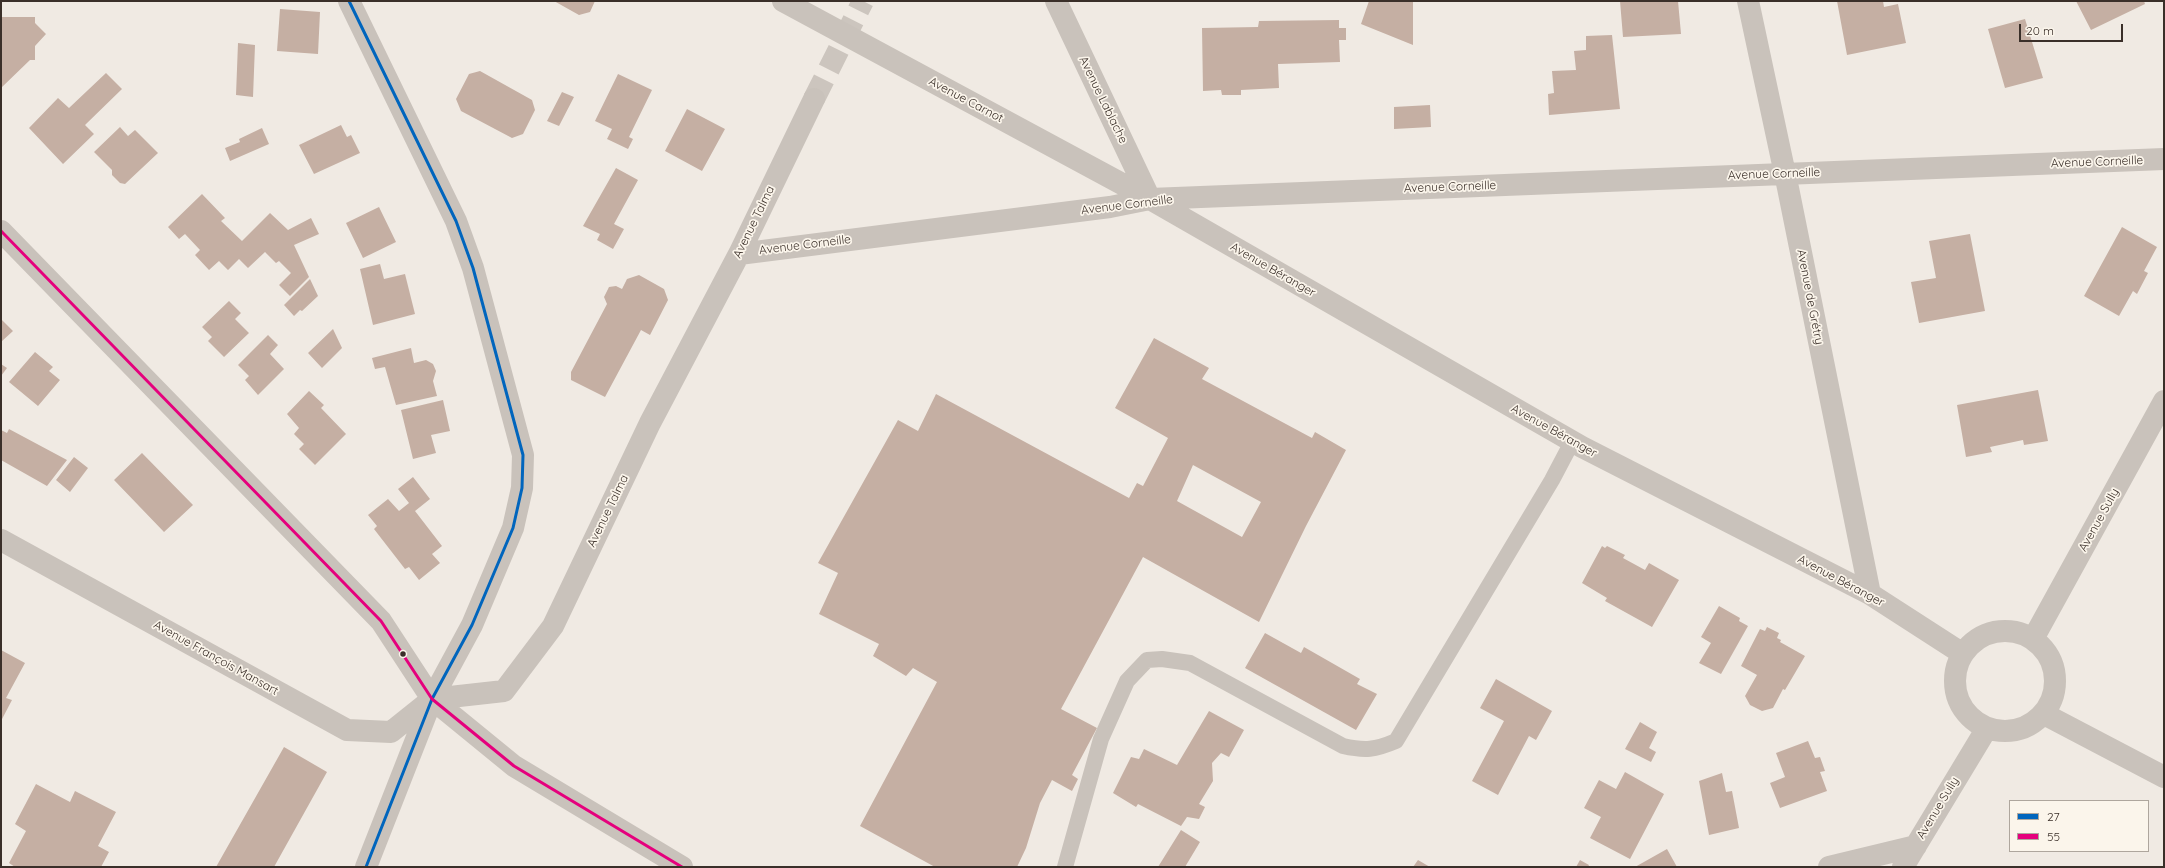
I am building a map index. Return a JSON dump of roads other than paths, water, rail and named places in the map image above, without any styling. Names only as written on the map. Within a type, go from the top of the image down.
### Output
[{"type":"street","points":[[349,1],[456,221],[473,268],[523,455],[522,488],[513,528],[472,625],[432,699],[366,867]]},
{"type":"street","name":"Avenue Carnot","points":[[783,1],[1150,199]]},
{"type":"street","name":"Avenue Lablache","points":[[1056,1],[1150,199]]},
{"type":"street","name":"Avenue de Grétry","points":[[1748,1],[1785,174],[1870,594]]},
{"type":"street","name":"Avenue Talma","points":[[432,699],[504,691],[553,626],[650,423],[739,254],[814,99]]},
{"type":"street","name":"Avenue Corneille","points":[[739,254],[1110,207],[1150,199],[2164,159]]},
{"type":"street","name":"Avenue Béranger","points":[[1150,199],[1572,442],[1870,594],[1963,654]]},
{"type":"street","points":[[1,231],[380,621],[432,699],[514,766],[682,867]]},
{"type":"street","name":"Avenue Sully","points":[[2033,639],[2164,401]]},
{"type":"street","name":"Avenue François Mansart","points":[[1,540],[347,730],[391,732],[432,699]]},
{"type":"street","points":[[2003,631],[2018,633],[2033,639],[2046,651],[2054,666],[2055,677],[2052,699],[2044,714],[2032,724],[2018,730],[2002,732],[1986,728],[1974,721],[1964,710],[1957,697],[1957,668],[1963,654],[1974,642],[1988,634],[2003,631]]},
{"type":"street","points":[[2044,714],[2164,777]]},
{"type":"street","name":"Avenue Sully","points":[[1903,867],[1986,728]]},
{"type":"street","points":[[1829,867],[1916,846],[1920,867]]},
{"type":"lane","points":[[1065,867],[1101,739],[1127,681],[1147,660],[1162,659],[1190,663],[1343,746],[1362,750],[1379,749],[1396,741],[1552,480],[1572,442]]},
{"type":"tunnel","points":[[814,99],[863,1]]}]
